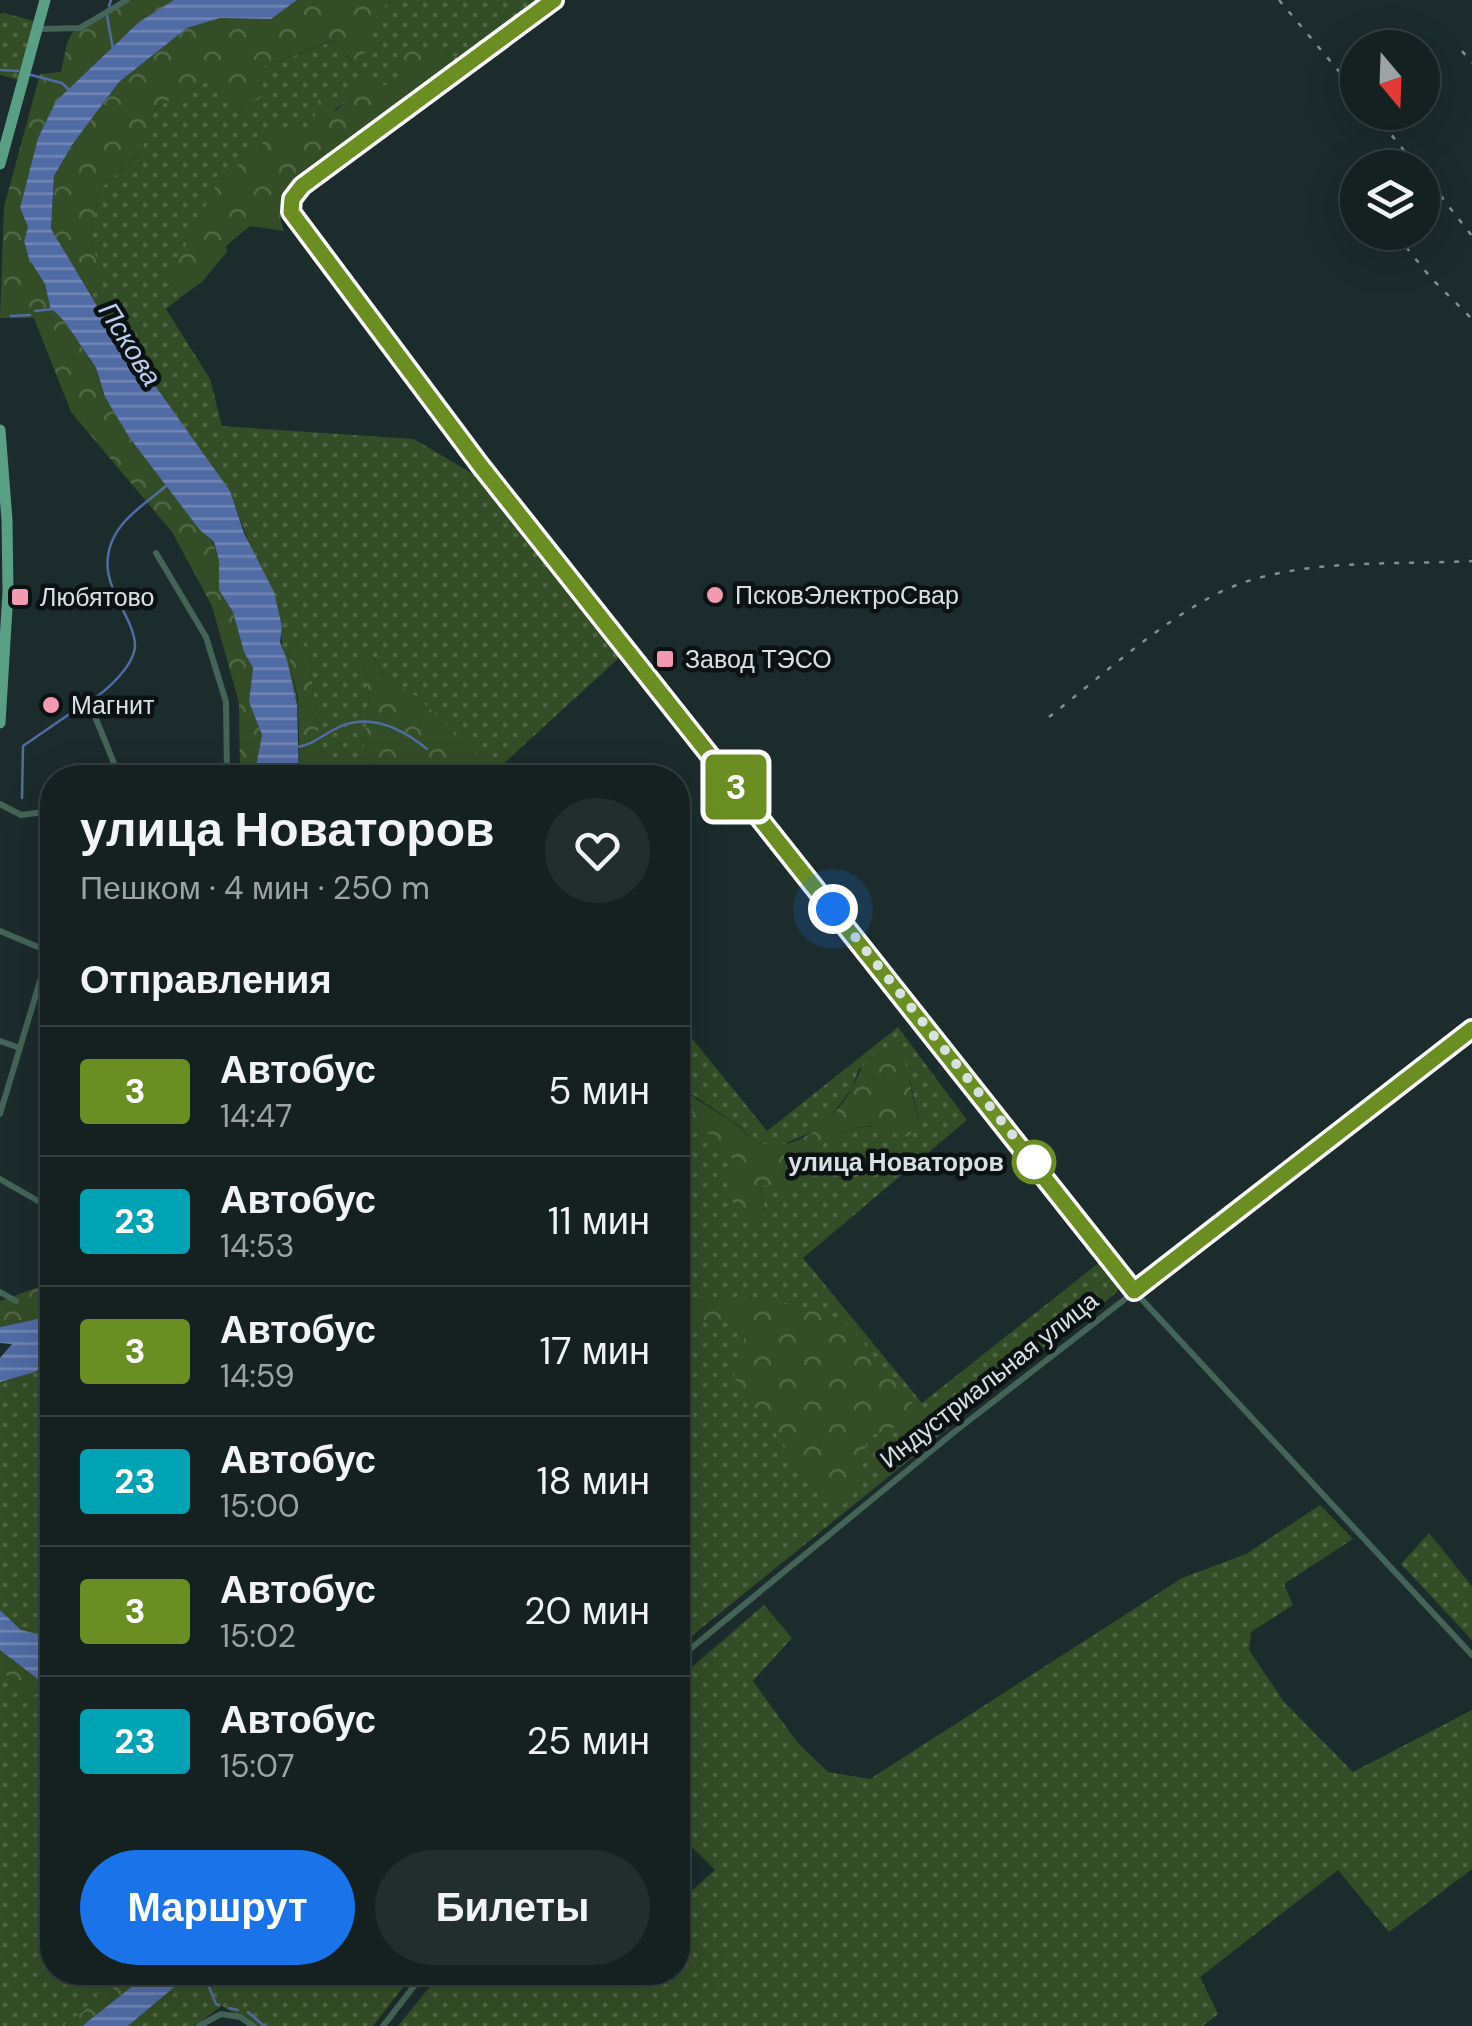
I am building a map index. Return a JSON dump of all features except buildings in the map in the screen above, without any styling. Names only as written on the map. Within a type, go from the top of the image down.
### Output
[{"type":"main road","points":[[0,164],[44,0]]},
{"type":"main road","points":[[0,430],[8,592],[0,723]]},
{"type":"street","points":[[39,28],[80,28],[127,0]]},
{"type":"street","points":[[554,0],[302,186],[292,199],[291,212],[491,480],[1134,1291],[1472,1656]]},
{"type":"street","points":[[156,553],[206,637],[226,702],[227,765]]},
{"type":"street","points":[[96,719],[115,765]]},
{"type":"street","points":[[0,804],[22,815],[40,813]]},
{"type":"street","points":[[0,931],[40,947]]},
{"type":"street","points":[[0,1114],[40,986]]},
{"type":"street","name":"Индустриальная улица","points":[[690,1649],[953,1432],[1472,1029]]},
{"type":"street","points":[[0,1041],[20,1048]]},
{"type":"street","points":[[0,1179],[40,1202]]},
{"type":"street","points":[[0,1292],[16,1301]]},
{"type":"street","points":[[383,2026],[414,1985]]},
{"type":"street","points":[[199,2026],[221,2014],[240,2017],[252,2026]]},
{"type":"green space","points":[[131,0],[174,0],[139,22],[56,101],[38,138],[20,208],[28,227],[24,241],[29,259],[45,284],[50,307],[65,322],[96,369],[105,397],[129,437],[213,542],[219,561],[219,590],[233,611],[244,652],[253,668],[249,702],[262,735],[256,765],[240,765],[239,703],[212,606],[172,532],[71,412],[34,318],[0,318],[4,207],[40,74],[61,72],[67,43],[76,26]]},
{"type":"green space","points":[[297,0],[390,0],[369,24],[371,48],[352,62],[335,40],[257,69],[262,97],[241,110],[207,82],[156,107],[141,153],[101,188],[89,238],[105,280],[90,293],[51,230],[54,176],[72,145],[119,82],[187,28],[220,18],[270,19]]},
{"type":"green space","points":[[390,0],[536,0],[460,57],[442,55],[397,85],[376,86],[314,121],[169,279],[181,297],[166,309],[210,379],[222,426],[414,439],[478,477],[620,657],[502,765],[485,765],[417,697],[381,672],[370,651],[363,665],[369,694],[364,745],[369,765],[323,765],[309,654],[300,639],[288,653],[297,700],[301,732],[299,765],[297,705],[282,646],[282,627],[229,491],[116,337],[90,293],[104,280],[89,238],[101,188],[140,154],[156,107],[207,82],[257,69],[336,40],[351,62],[369,24]]},
{"type":"green space","points":[[0,14],[34,21],[18,80],[0,75]]},
{"type":"green space","points":[[441,46],[442,55],[460,57],[291,187],[281,207],[284,231],[250,226],[226,246],[227,252],[202,282],[181,297],[169,279],[216,185],[280,127],[300,134],[314,121],[317,101],[328,97],[335,111],[351,99],[351,81],[365,73],[376,86],[396,85],[403,53]]},
{"type":"green space","points":[[300,639],[309,654],[323,765],[300,765],[298,698],[288,653]]},
{"type":"green space","points":[[369,650],[381,672],[417,697],[485,765],[369,765],[364,745],[369,694],[363,665]]},
{"type":"green space","points":[[898,1027],[967,1120],[803,1258],[922,1403],[1101,1261],[1119,1285],[1117,1292],[690,1637],[690,1111],[733,1155],[735,1167],[765,1212],[761,1186],[769,1185],[790,1161],[854,1128],[919,1122],[910,1080],[859,1068],[852,1088],[823,1127],[780,1146],[756,1143],[739,1126],[690,1093],[690,1036],[767,1131]]},
{"type":"green space","points":[[899,1045],[906,1064],[919,1122],[908,1137],[871,1126],[854,1128],[790,1161],[782,1169],[791,1183],[783,1191],[769,1185],[761,1187],[765,1212],[752,1223],[738,1218],[725,1178],[735,1167],[733,1159],[690,1111],[690,1094],[756,1142],[787,1144],[826,1122],[845,1099],[864,1064],[879,1051]]},
{"type":"green space","points":[[40,1286],[40,1319],[0,1327],[0,1301]]},
{"type":"green space","points":[[752,1297],[825,1312],[850,1326],[914,1405],[919,1419],[909,1430],[895,1427],[868,1437],[854,1494],[844,1504],[829,1502],[740,1388],[734,1375],[746,1333],[718,1319],[690,1332],[690,1305],[707,1299]]},
{"type":"green space","points":[[40,1368],[40,1637],[21,1630],[0,1610],[0,1382]]},
{"type":"green space","points":[[1320,1505],[1353,1539],[1284,1584],[1293,1605],[1251,1632],[1249,1650],[1284,1702],[1353,1772],[1472,1710],[1472,1869],[1389,1932],[1338,1870],[1200,1977],[1218,2014],[1203,2026],[398,2026],[431,1985],[690,1985],[690,1892],[715,1870],[690,1845],[690,1669],[764,1605],[792,1638],[753,1681],[797,1742],[828,1772],[870,1779],[1182,1578],[1246,1554]]},
{"type":"green space","points":[[1429,1533],[1472,1586],[1472,1640],[1401,1564]]},
{"type":"green space","points":[[0,1650],[40,1681],[40,1699],[0,1671]]},
{"type":"green space","points":[[0,1671],[40,1699],[40,1985],[117,1985],[64,2026],[0,2026]]},
{"type":"green space","points":[[117,1985],[134,1985],[82,2026],[64,2026]]},
{"type":"green space","points":[[177,1985],[405,1985],[373,2026],[255,2026],[222,2006],[194,2026],[128,2026]]},
{"type":"green space","points":[[319,1985],[341,1985],[323,1992]]},
{"type":"water","points":[[174,0],[297,0],[271,19],[220,18],[187,28],[119,82],[54,176],[51,229],[116,337],[230,491],[244,533],[274,592],[282,627],[280,642],[297,705],[299,765],[256,765],[262,735],[249,702],[253,668],[244,652],[233,612],[219,590],[219,561],[214,542],[199,529],[129,437],[105,397],[96,368],[50,307],[45,284],[29,259],[24,241],[28,227],[20,208],[38,138],[56,101],[139,22]]},
{"type":"water","points":[[40,1319],[40,1368],[0,1382],[0,1358],[12,1344],[0,1343],[0,1327]]},
{"type":"water","points":[[0,1610],[21,1630],[40,1636],[40,1681],[0,1650]]},
{"type":"water","points":[[134,1985],[177,1985],[128,2026],[82,2026]]},
{"type":"waterway","points":[[109,6],[111,0]]},
{"type":"waterway","points":[[107,16],[113,49]]},
{"type":"waterway","points":[[0,70],[18,71]]},
{"type":"waterway","points":[[31,75],[62,83],[69,90]]},
{"type":"waterway","points":[[35,311],[53,309]]},
{"type":"waterway","points":[[11,316],[30,315]]},
{"type":"waterway","points":[[92,700],[125,669],[135,646],[110,582],[109,552],[125,521],[166,486]]},
{"type":"waterway","points":[[22,798],[23,746],[84,704]]},
{"type":"waterway","points":[[297,747],[345,724],[370,722],[394,728],[427,749]]},
{"type":"waterway","points":[[208,1985],[219,2005]]},
{"type":"waterway","points":[[229,2008],[238,2010]]},
{"type":"waterway","points":[[248,2012],[264,2026]]},
{"type":"railway","points":[[1279,0],[1340,73]]},
{"type":"railway","points":[[1462,51],[1472,63]]},
{"type":"railway","points":[[1387,130],[1404,150]]},
{"type":"railway","points":[[1440,195],[1472,236]]},
{"type":"railway","points":[[1408,250],[1472,319]]},
{"type":"railway","points":[[1049,717],[1172,621],[1225,590],[1251,580],[1333,566],[1472,561]]},
{"type":"bus line","name":"3","points":[[554,0],[302,186],[292,199],[291,212],[480,465],[1134,1291],[1472,1029]]},
{"type":"place","name":"ПсковЭлектроСвар","points":[[715,595]]},
{"type":"place","name":"Любятово","points":[[20,597]]},
{"type":"place","name":"Завод ТЭСО","points":[[665,659]]},
{"type":"place","name":"Магнит","points":[[51,705]]},
{"type":"place","name":"улица Новаторов","points":[[1034,1162]]},
{"type":"route","points":[[833,909],[1034,1162]]},
{"type":"water label","name":"Пскова","points":[[130,344]]}]
